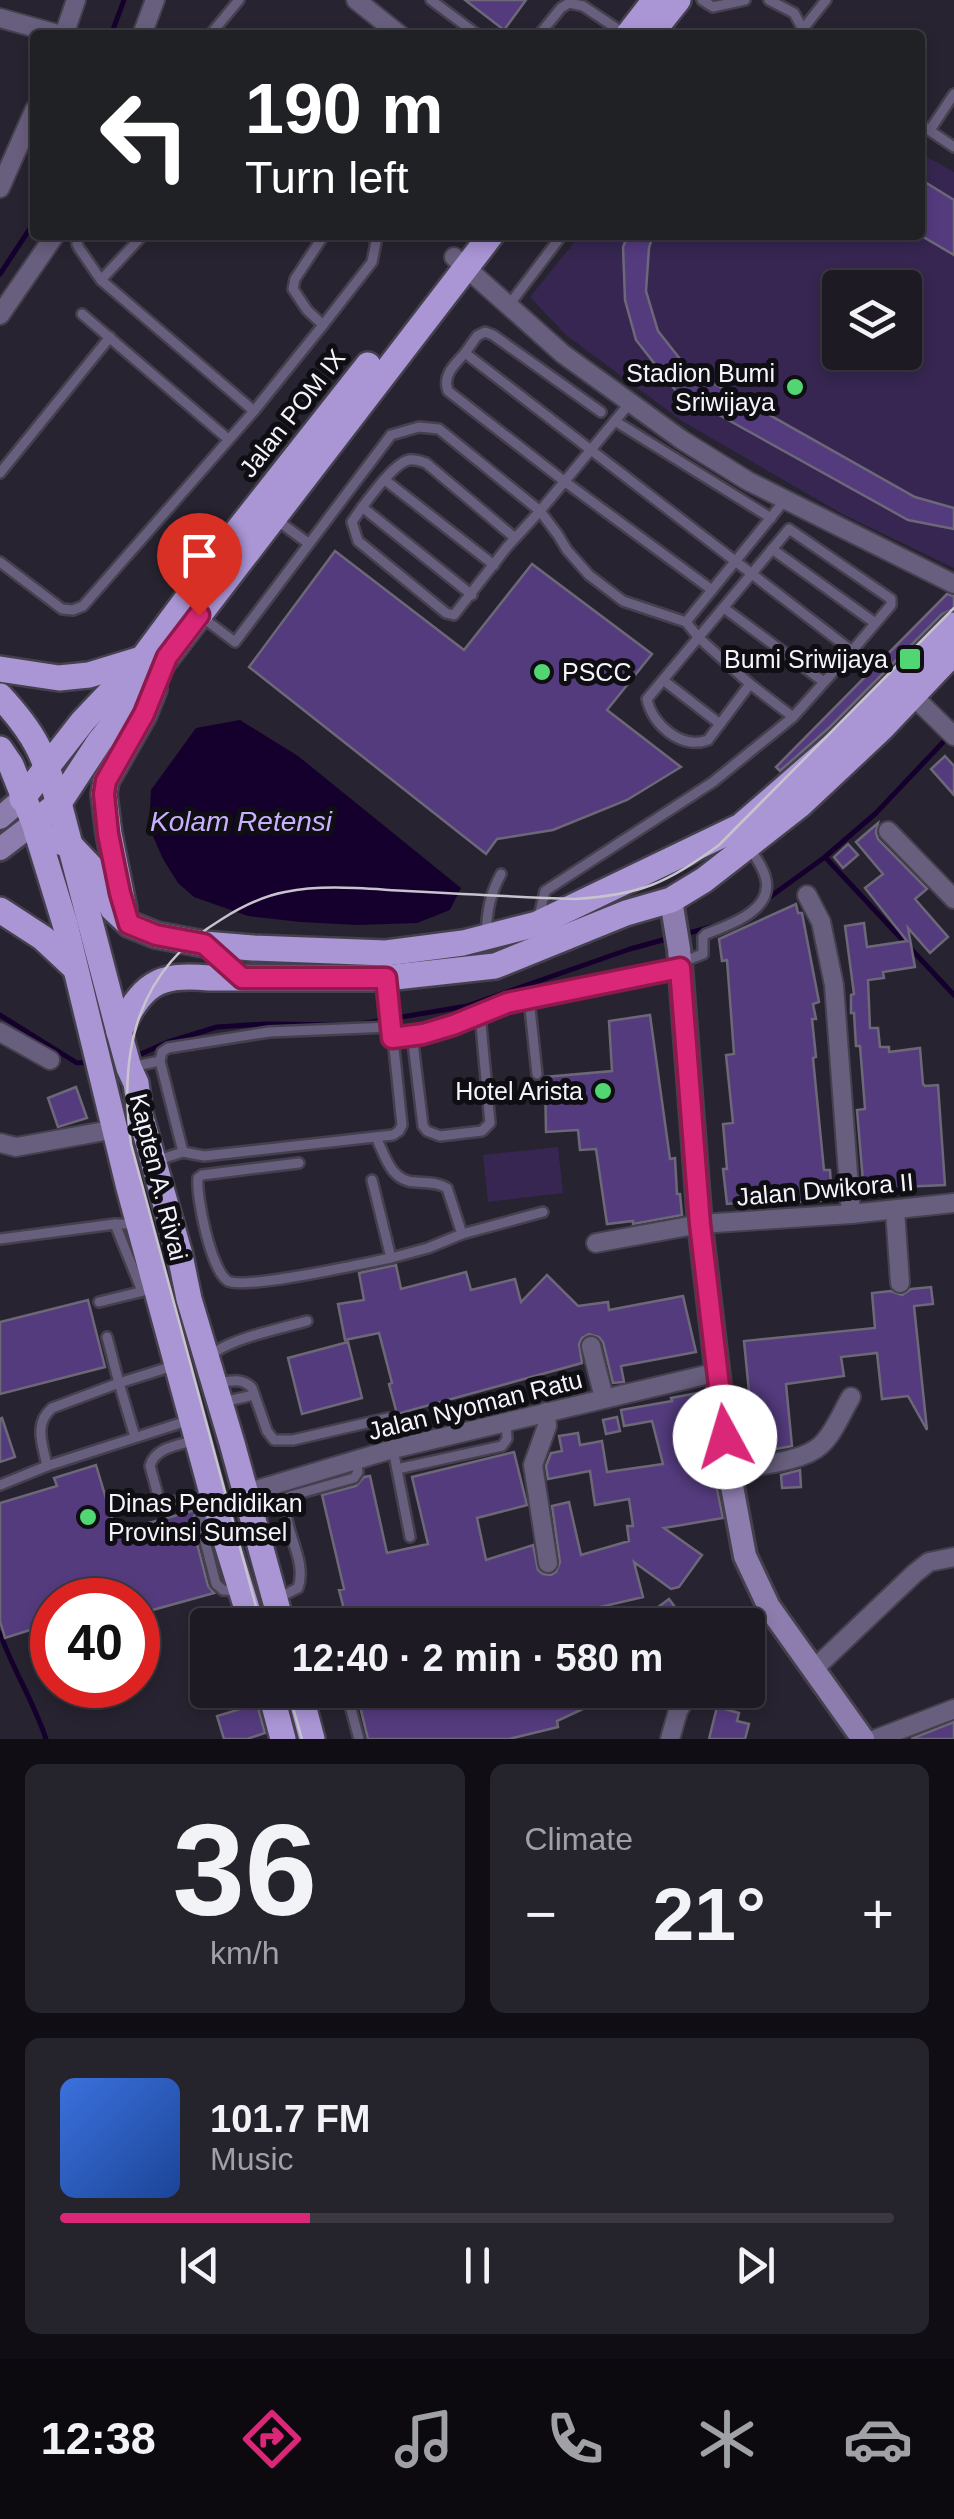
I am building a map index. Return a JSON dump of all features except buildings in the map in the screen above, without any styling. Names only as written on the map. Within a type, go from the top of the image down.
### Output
[{"type":"main road","points":[[632,30],[656,0]]},
{"type":"main road","points":[[654,30],[678,0]]},
{"type":"main road","name":"Jalan POM IX","points":[[460,262],[469,240]]},
{"type":"main road","name":"Jalan POM IX","points":[[22,799],[83,721],[155,658],[460,262],[485,240]]},
{"type":"main road","points":[[387,988],[414,962],[474,940],[536,924],[740,826],[841,739],[954,625]]},
{"type":"main road","points":[[124,1051],[132,1004],[156,982],[182,976],[387,988],[496,966],[626,914],[672,907],[800,805],[882,728],[954,652]]},
{"type":"main road","points":[[0,668],[59,678],[89,675],[155,658]]},
{"type":"main road","points":[[155,658],[59,803],[36,828],[71,846],[90,866],[113,909],[129,924],[156,935],[204,944],[386,953],[474,940]]},
{"type":"main road","points":[[129,924],[104,794],[106,781],[144,714],[155,658]]},
{"type":"main road","points":[[0,696],[39,744],[59,803],[124,1051],[136,1082],[140,1114],[190,1252],[189,1299],[278,1608]]},
{"type":"main road","name":"Kapten A. Rivai","points":[[0,748],[11,765],[36,828],[65,924],[116,1129],[127,1224],[177,1364],[247,1608]]},
{"type":"main road","points":[[0,910],[43,938],[74,967]]},
{"type":"main road","points":[[204,944],[242,978]]},
{"type":"main road","points":[[275,1708],[283,1739]]},
{"type":"main road","points":[[304,1708],[312,1739]]},
{"type":"street","points":[[65,30],[76,0]]},
{"type":"street","points":[[144,30],[155,0]]},
{"type":"street","points":[[356,0],[394,30]]},
{"type":"street","points":[[0,18],[44,30]]},
{"type":"street","points":[[1,181],[30,120]]},
{"type":"street","points":[[0,315],[52,240]]},
{"type":"street","points":[[460,262],[563,354],[682,440],[748,480],[954,584]]},
{"type":"street","points":[[912,695],[952,734]]},
{"type":"street","points":[[0,818],[22,799]]},
{"type":"street","points":[[0,849],[36,828]]},
{"type":"street","points":[[888,831],[954,899]]},
{"type":"street","points":[[807,896],[821,922],[834,985],[851,1214]]},
{"type":"street","points":[[672,907],[700,1224],[729,1470],[745,1556],[769,1607],[864,1739]]},
{"type":"street","points":[[0,1032],[50,1060]]},
{"type":"street","points":[[0,1143],[16,1147],[116,1129]]},
{"type":"street","name":"Jalan Dwikora II","points":[[596,1244],[700,1224],[954,1203]]},
{"type":"street","points":[[895,1210],[900,1283]]},
{"type":"street","points":[[591,1346],[604,1398]]},
{"type":"street","name":"Jalan Nyoman Ratu","points":[[246,1493],[393,1449],[718,1372]]},
{"type":"street","points":[[729,1470],[801,1457],[814,1450],[823,1444],[852,1397]]},
{"type":"street","points":[[546,1412],[547,1426],[533,1465],[548,1563]]},
{"type":"street","points":[[814,1670],[929,1562],[954,1557]]},
{"type":"street","points":[[765,1611],[769,1607]]},
{"type":"street","points":[[670,1739],[680,1708]]},
{"type":"street","points":[[876,1739],[954,1708]]},
{"type":"lane","points":[[214,30],[239,0]]},
{"type":"lane","points":[[432,0],[471,30]]},
{"type":"lane","points":[[702,0],[715,4],[745,0]]},
{"type":"lane","points":[[769,0],[794,13],[804,30]]},
{"type":"lane","points":[[806,30],[826,0]]},
{"type":"lane","points":[[543,30],[569,3],[583,6],[620,30]]},
{"type":"lane","points":[[954,94],[925,127],[954,147]]},
{"type":"lane","points":[[77,240],[100,280],[254,411]]},
{"type":"lane","points":[[100,280],[138,240]]},
{"type":"lane","points":[[321,240],[294,279],[293,289],[323,326]]},
{"type":"lane","points":[[0,562],[62,609],[82,606],[189,487],[323,326],[372,262],[375,240]]},
{"type":"lane","points":[[508,305],[558,240]]},
{"type":"lane","points":[[82,314],[228,439]]},
{"type":"lane","points":[[601,412],[484,332],[476,336],[449,371],[448,391],[712,590]]},
{"type":"lane","points":[[0,473],[110,337]]},
{"type":"lane","points":[[465,353],[852,650]]},
{"type":"lane","points":[[515,538],[426,463],[413,460],[403,462],[385,480],[352,522],[358,541],[446,614],[456,614],[515,538],[630,404]]},
{"type":"lane","points":[[616,422],[770,518]]},
{"type":"lane","points":[[191,609],[235,642],[391,435],[418,427],[439,429],[540,512],[589,575],[623,601],[686,622],[750,684],[794,717]]},
{"type":"lane","points":[[385,480],[494,565]]},
{"type":"lane","points":[[686,622],[786,500]]},
{"type":"lane","points":[[362,507],[472,595]]},
{"type":"lane","points":[[265,512],[308,543]]},
{"type":"lane","points":[[536,924],[545,890],[713,782],[794,717],[891,604],[890,597],[789,529],[647,699],[655,721],[686,743],[698,744],[708,740],[750,684]]},
{"type":"lane","points":[[772,549],[875,623]]},
{"type":"lane","points":[[724,608],[824,682]]},
{"type":"lane","points":[[663,680],[720,724]]},
{"type":"lane","points":[[183,1152],[160,1060],[168,1048],[269,1032],[391,1029],[412,1035],[453,1025],[507,1003],[702,954],[703,937],[762,903],[766,877],[748,846]]},
{"type":"lane","points":[[474,940],[501,874]]},
{"type":"lane","points":[[155,1162],[183,1152],[204,1156],[393,1135],[402,1125],[387,988]]},
{"type":"lane","points":[[529,998],[537,1074]]},
{"type":"lane","points":[[412,1035],[427,1131],[440,1136],[482,1131],[490,1124],[480,1014]]},
{"type":"lane","points":[[124,1051],[160,1060]]},
{"type":"lane","points":[[376,1136],[400,1179],[438,1183],[447,1188],[462,1234]]},
{"type":"lane","points":[[300,1162],[198,1178],[202,1215],[216,1266],[229,1281],[241,1284],[304,1275],[390,1258],[542,1212]]},
{"type":"lane","points":[[372,1180],[390,1258]]},
{"type":"lane","points":[[0,1239],[127,1224]]},
{"type":"lane","points":[[190,1252],[211,1246]]},
{"type":"lane","points":[[99,1302],[150,1290]]},
{"type":"lane","points":[[213,1382],[217,1349],[308,1321]]},
{"type":"lane","points":[[107,1338],[135,1436]]},
{"type":"lane","points":[[47,1466],[40,1430],[44,1414],[119,1382],[177,1364]]},
{"type":"lane","points":[[213,1382],[242,1381],[252,1388],[274,1440],[293,1440],[388,1418]]},
{"type":"lane","points":[[213,1382],[254,1394]]},
{"type":"lane","points":[[396,1469],[502,1446],[507,1441],[506,1421]]},
{"type":"lane","points":[[0,1485],[135,1436],[195,1429]]},
{"type":"lane","points":[[195,1429],[157,1452],[150,1466],[162,1502],[214,1501]]},
{"type":"lane","points":[[393,1449],[410,1537]]},
{"type":"lane","points":[[275,1598],[298,1588],[302,1575],[285,1508],[290,1496],[354,1478],[358,1472],[356,1460]]},
{"type":"lane","points":[[351,1708],[359,1739]]},
{"type":"shaded area","name":"Stadion Bumi Sriwijaya","points":[[925,156],[954,172],[954,568],[844,515],[682,421],[566,335],[530,297],[576,240],[925,240]]},
{"type":"shaded area","points":[[558,1147],[563,1193],[488,1202],[483,1155]]},
{"type":"water","name":"Kolam Retensi","points":[[240,720],[298,756],[461,888],[450,910],[417,923],[301,922],[248,916],[194,897],[178,883],[149,827],[151,790],[196,728]]},
{"type":"waterway","points":[[113,30],[124,0]]},
{"type":"waterway","points":[[0,274],[30,229]]},
{"type":"waterway","points":[[767,899],[876,813],[948,737]]},
{"type":"waterway","points":[[825,857],[954,995]]},
{"type":"waterway","points":[[685,934],[718,925]]},
{"type":"waterway","points":[[134,1057],[217,1027],[354,1025],[467,1006],[670,938]]},
{"type":"waterway","points":[[0,1015],[77,1063],[88,1062]]},
{"type":"waterway","points":[[0,1633],[46,1739]]},
{"type":"tram line","points":[[256,1608],[131,1144],[128,1077],[132,1045],[152,988],[193,939],[244,906],[285,892],[346,888],[575,899],[636,890],[668,878],[719,845],[954,608]]},
{"type":"tram line","points":[[293,1708],[302,1739]]},
{"type":"place","name":"Stadion Bumi Sriwijaya","points":[[795,387]]},
{"type":"place","name":"Bumi Sriwijaya","points":[[910,659]]},
{"type":"place","name":"PSCC","points":[[542,672]]},
{"type":"place","name":"Hotel Arista","points":[[603,1091]]},
{"type":"place","name":"Dinas Pendidikan Provinsi Sumsel","points":[[88,1517]]},
{"type":"route","points":[[199,615],[167,657],[144,714],[106,781],[108,834],[129,924],[156,935],[204,944],[242,978],[386,978],[392,1038],[453,1025],[507,1003],[680,968],[700,1224],[725,1437]]}]
